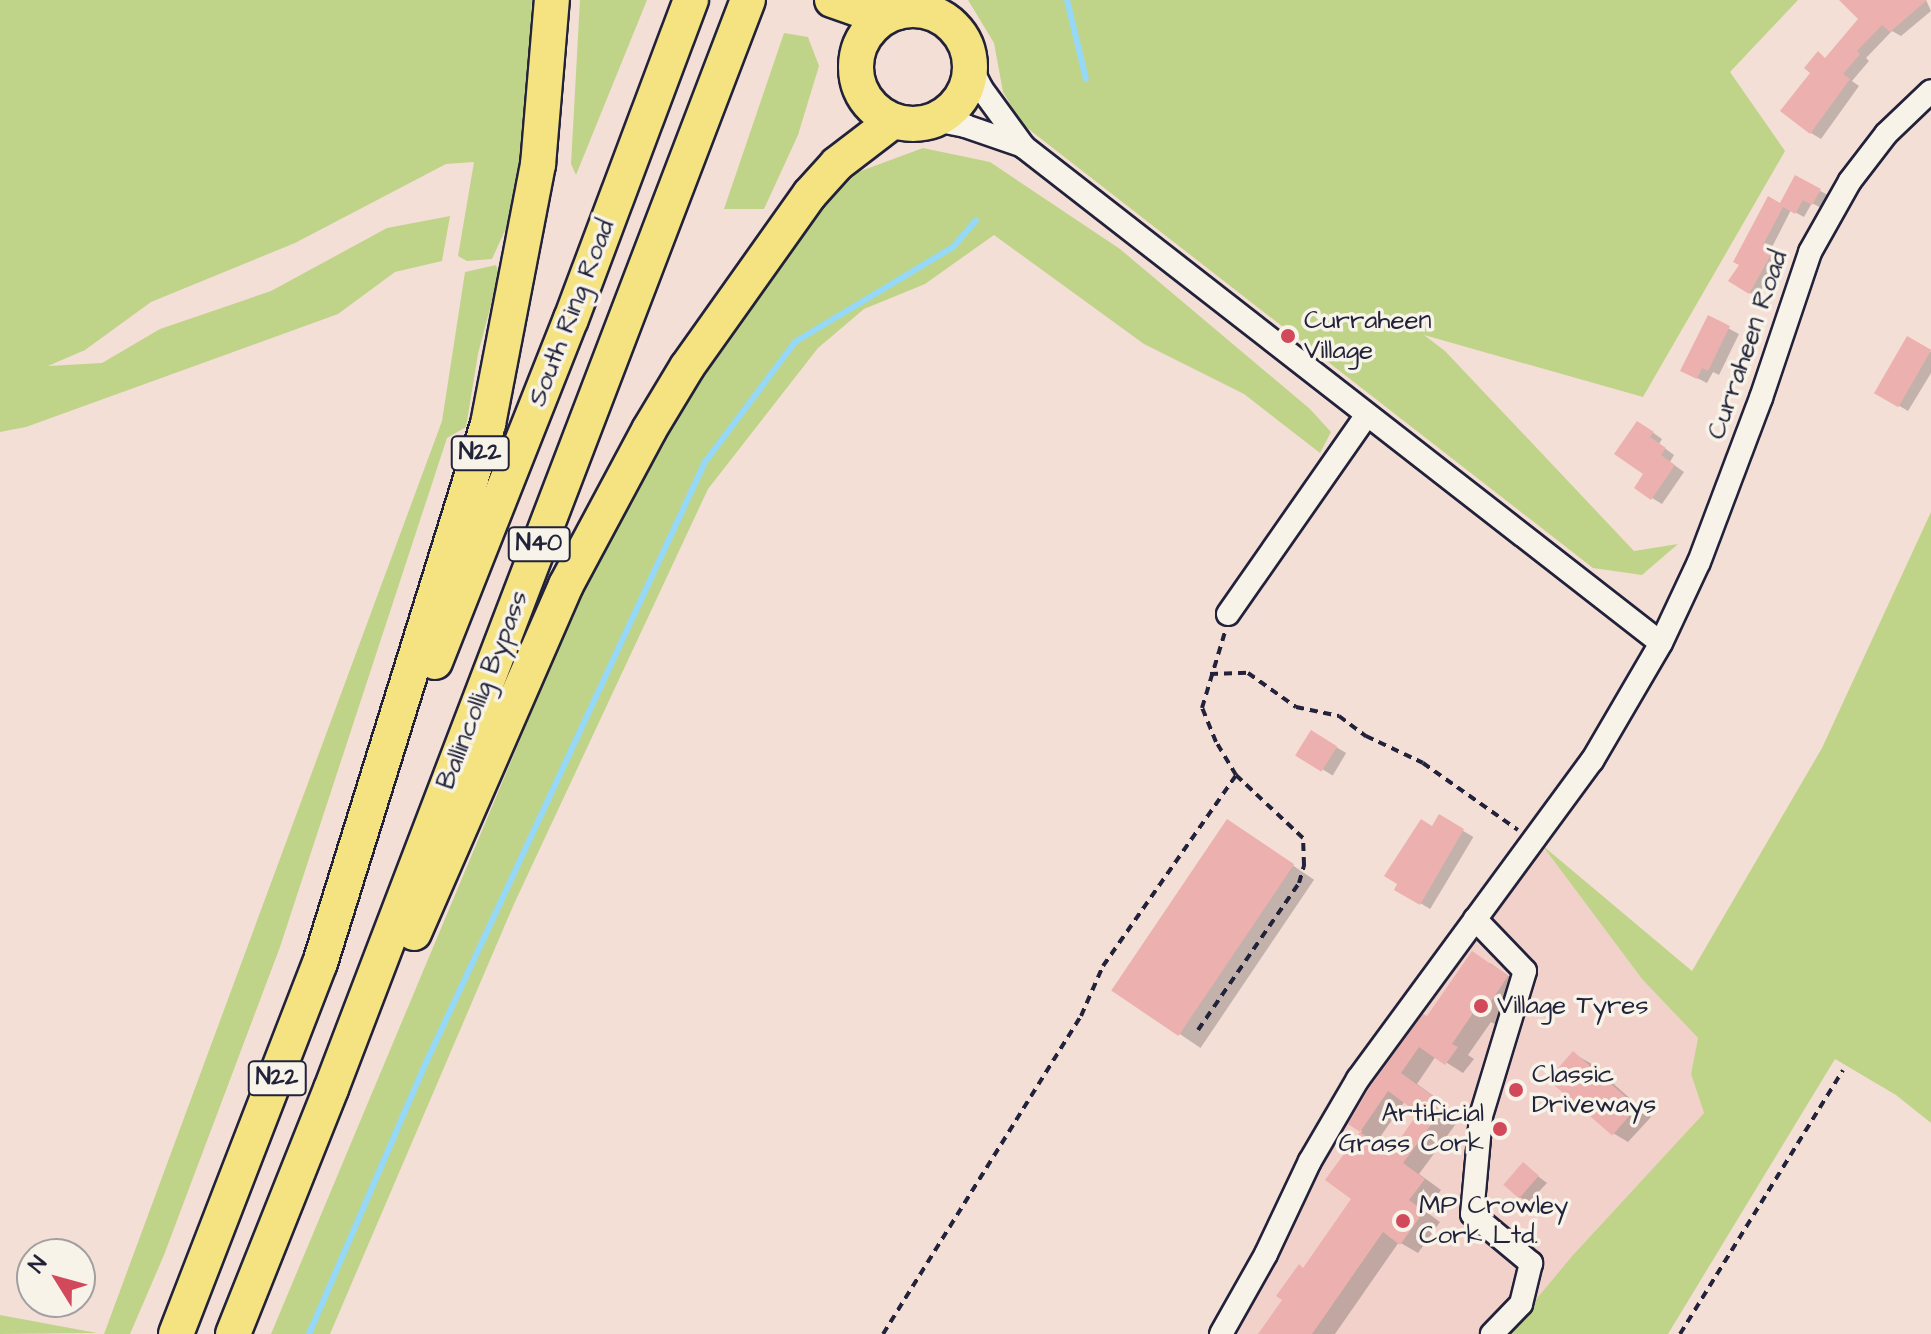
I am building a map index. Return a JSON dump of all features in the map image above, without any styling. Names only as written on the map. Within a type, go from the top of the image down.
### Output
[{"type":"highway","name":"N22","points":[[176,1334],[285,1057],[343,893],[488,424],[538,165],[552,0]]},
{"type":"highway","name":"South Ring Road","points":[[343,893],[571,319],[691,0]]},
{"type":"highway","name":"Ballincollig Bypass","points":[[233,1334],[331,1089],[748,0]]},
{"type":"highway","points":[[834,1],[864,11],[929,12],[942,9],[966,47],[970,66],[960,98],[935,120],[921,123],[893,121],[878,113],[862,92],[856,68],[858,51],[853,31],[834,1]]},
{"type":"highway","points":[[858,51],[867,34],[880,20],[898,12]]},
{"type":"highway","name":"N22","points":[[331,1089],[411,939],[566,585],[649,430],[696,354],[810,194],[837,164],[893,121]]},
{"type":"street","points":[[970,66],[981,88],[1024,147],[1661,643]]},
{"type":"street","name":"Curraheen Road","points":[[1221,1334],[1266,1254],[1310,1161],[1358,1079],[1592,761],[1661,643],[1699,562],[1756,413],[1810,252],[1850,181],[1873,150],[1931,91]]},
{"type":"street","points":[[935,120],[965,126],[1024,147]]},
{"type":"street","points":[[1228,614],[1366,416]]},
{"type":"street","points":[[1475,919],[1525,971],[1481,1116],[1472,1214],[1531,1263],[1521,1304],[1492,1334]]},
{"type":"path","points":[[1198,1030],[1299,883],[1304,865],[1303,838],[1236,775],[1216,742],[1202,708],[1210,674],[1223,642],[1228,614]]},
{"type":"path","points":[[1210,674],[1248,673],[1296,707],[1339,716],[1366,736],[1423,763],[1533,841]]},
{"type":"path","points":[[883,1334],[1081,1016],[1103,966],[1236,775]]},
{"type":"path","points":[[1680,1334],[1843,1070]]},
{"type":"shaded area","points":[[1542,845],[1642,979],[1698,1038],[1691,1074],[1704,1113],[1573,1255],[1507,1334],[1231,1334],[1341,1119]]},
{"type":"green space","points":[[0,0],[532,0],[527,118],[512,215],[492,259],[467,261],[458,256],[474,162],[446,164],[295,243],[151,302],[85,350],[48,366],[102,363],[160,329],[271,291],[387,228],[450,216],[442,261],[395,272],[338,314],[26,427],[0,432]]},
{"type":"green space","points":[[580,0],[647,0],[576,175],[571,164]]},
{"type":"green space","points":[[968,0],[1798,0],[1730,72],[1785,151],[1643,397],[1424,335],[1445,351],[1634,551],[1678,544],[1642,575],[1593,568],[1022,124],[1003,92],[994,43]]},
{"type":"green space","points":[[784,33],[808,37],[819,66],[798,135],[764,209],[724,209]]},
{"type":"green space","points":[[923,148],[990,162],[1120,249],[1310,409],[1331,432],[1320,453],[1244,394],[1144,344],[994,235],[925,284],[864,309],[818,348],[708,489],[514,904],[330,1334],[271,1334],[574,611],[680,407],[819,209],[858,172]]},
{"type":"green space","points":[[496,265],[499,274],[478,354],[466,427],[447,438],[280,947],[164,1255],[130,1334],[104,1334],[442,421],[465,272]]},
{"type":"green space","points":[[1931,512],[1931,1123],[1896,1095],[1835,1059],[1668,1334],[1507,1334],[1573,1255],[1704,1113],[1691,1074],[1698,1038],[1642,979],[1542,845],[1692,971],[1822,748]]},
{"type":"green space","points":[[0,1315],[97,1333],[0,1334]]},
{"type":"building","points":[[1839,0],[1927,0],[1890,32],[1882,25],[1857,51],[1860,54],[1843,74],[1850,79],[1810,134],[1780,111],[1810,73],[1804,68],[1818,51],[1825,58],[1858,19]]},
{"type":"building","points":[[1795,175],[1821,189],[1812,205],[1803,200],[1795,214],[1783,207],[1763,245],[1773,251],[1749,294],[1728,281],[1739,265],[1733,262],[1768,196],[1780,203]]},
{"type":"building","points":[[1708,315],[1730,326],[1708,371],[1702,368],[1697,379],[1680,371]]},
{"type":"building","points":[[1907,336],[1931,350],[1898,407],[1874,393]]},
{"type":"building","points":[[1637,421],[1654,432],[1650,437],[1666,448],[1661,455],[1675,465],[1651,500],[1634,488],[1643,474],[1614,454]]},
{"type":"building","points":[[1311,730],[1337,746],[1321,772],[1295,755]]},
{"type":"building","points":[[1439,814],[1464,829],[1420,905],[1394,890],[1397,884],[1384,876],[1421,819],[1432,826]]},
{"type":"building","points":[[1227,819],[1294,864],[1178,1036],[1111,991]]},
{"type":"building","points":[[1472,951],[1508,976],[1480,1018],[1473,1013],[1452,1044],[1458,1047],[1445,1065],[1419,1047],[1401,1073],[1434,1097],[1431,1102],[1442,1110],[1403,1163],[1425,1179],[1409,1200],[1424,1211],[1400,1245],[1383,1232],[1312,1334],[1258,1334],[1282,1300],[1276,1296],[1299,1264],[1303,1268],[1351,1199],[1325,1180],[1360,1132],[1348,1124],[1370,1087],[1423,1014],[1427,1016]],"holes":[[[1388,1091],[1418,1113],[1390,1153],[1360,1132]]]},
{"type":"building","points":[[1573,1051],[1637,1107],[1612,1135],[1548,1080]]},
{"type":"building","points":[[1523,1162],[1539,1176],[1519,1198],[1503,1185]]},
{"type":"waterway","points":[[1067,0],[1086,79]]},
{"type":"waterway","points":[[309,1334],[424,1067],[705,462],[795,342],[953,247],[976,221]]},
{"type":"place","name":"Curraheen Village","points":[[1288,336]]},
{"type":"place","name":"Village Tyres","points":[[1481,1006]]},
{"type":"place","name":"Classic Driveways","points":[[1516,1090]]},
{"type":"place","name":"Artificial Grass Cork","points":[[1500,1129]]},
{"type":"place","name":"MP Crowley Cork Ltd.","points":[[1403,1221]]}]
